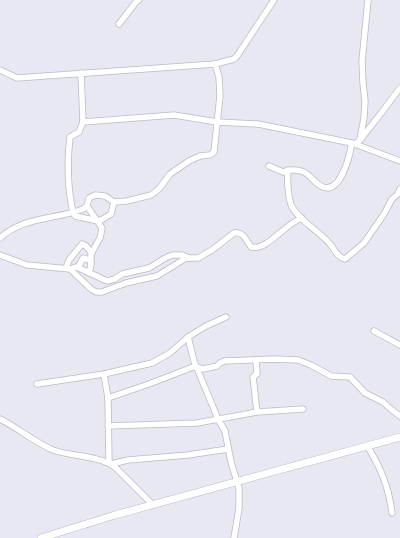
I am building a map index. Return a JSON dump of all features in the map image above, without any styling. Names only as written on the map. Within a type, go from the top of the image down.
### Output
[{"type":"main road","points":[[41,538],[81,525],[400,437]]},
{"type":"street","points":[[0,70],[17,78],[216,64],[234,59],[237,56],[274,0]]},
{"type":"street","points":[[269,166],[283,172],[288,170],[306,172],[318,184],[325,188],[329,188],[337,182],[347,165],[364,118],[365,101],[362,60],[368,0]]},
{"type":"street","points":[[119,24],[136,1]]},
{"type":"street","points":[[87,206],[89,198],[95,195],[105,196],[114,202],[134,200],[156,193],[170,174],[189,161],[200,156],[210,155],[214,152],[220,96],[219,78],[216,64]]},
{"type":"street","points":[[81,73],[83,122],[79,132],[70,137],[69,146],[68,183],[73,212],[76,216],[98,221],[103,220],[111,214],[114,202]]},
{"type":"street","points":[[356,142],[382,112],[400,88]]},
{"type":"street","points":[[83,122],[174,115],[217,122],[258,124],[356,142],[400,161]]},
{"type":"street","points":[[288,170],[287,179],[292,206],[302,218],[326,240],[340,258],[345,259],[364,243],[400,189]]},
{"type":"street","points":[[0,238],[9,230],[24,223],[73,212],[87,206]]},
{"type":"street","points":[[87,206],[101,225],[102,232],[92,253],[90,269]]},
{"type":"street","points":[[68,268],[90,289],[96,292],[102,292],[126,283],[157,276],[180,261],[189,258],[198,258],[206,254],[236,232],[242,234],[250,247],[260,247],[278,236],[280,232],[294,220],[302,218]]},
{"type":"street","points":[[68,268],[69,260],[82,244],[92,253]]},
{"type":"street","points":[[0,255],[27,265],[68,268],[78,267],[90,269],[104,281],[111,281],[122,274],[149,268],[173,255],[182,255],[189,258]]},
{"type":"street","points":[[78,267],[83,258],[90,260],[90,269]]},
{"type":"street","points":[[37,384],[104,374],[144,366],[159,360],[170,353],[188,337],[206,326],[226,317]]},
{"type":"street","points":[[374,331],[400,345]]},
{"type":"street","points":[[188,337],[197,367],[218,419],[225,431],[233,471],[240,495],[234,538]]},
{"type":"street","points":[[108,398],[197,367],[203,369],[217,366],[224,361],[275,359],[298,360],[311,365],[330,376],[350,377],[365,393],[383,402],[400,416]]},
{"type":"street","points":[[256,360],[257,374],[253,377],[257,412]]},
{"type":"street","points":[[104,374],[108,398],[110,464],[153,505]]},
{"type":"street","points":[[108,426],[197,423],[257,412],[302,409]]},
{"type":"street","points":[[0,419],[34,441],[53,450],[110,464],[128,460],[188,455],[228,448]]},
{"type":"street","points":[[367,446],[386,481],[390,494],[392,513]]}]
